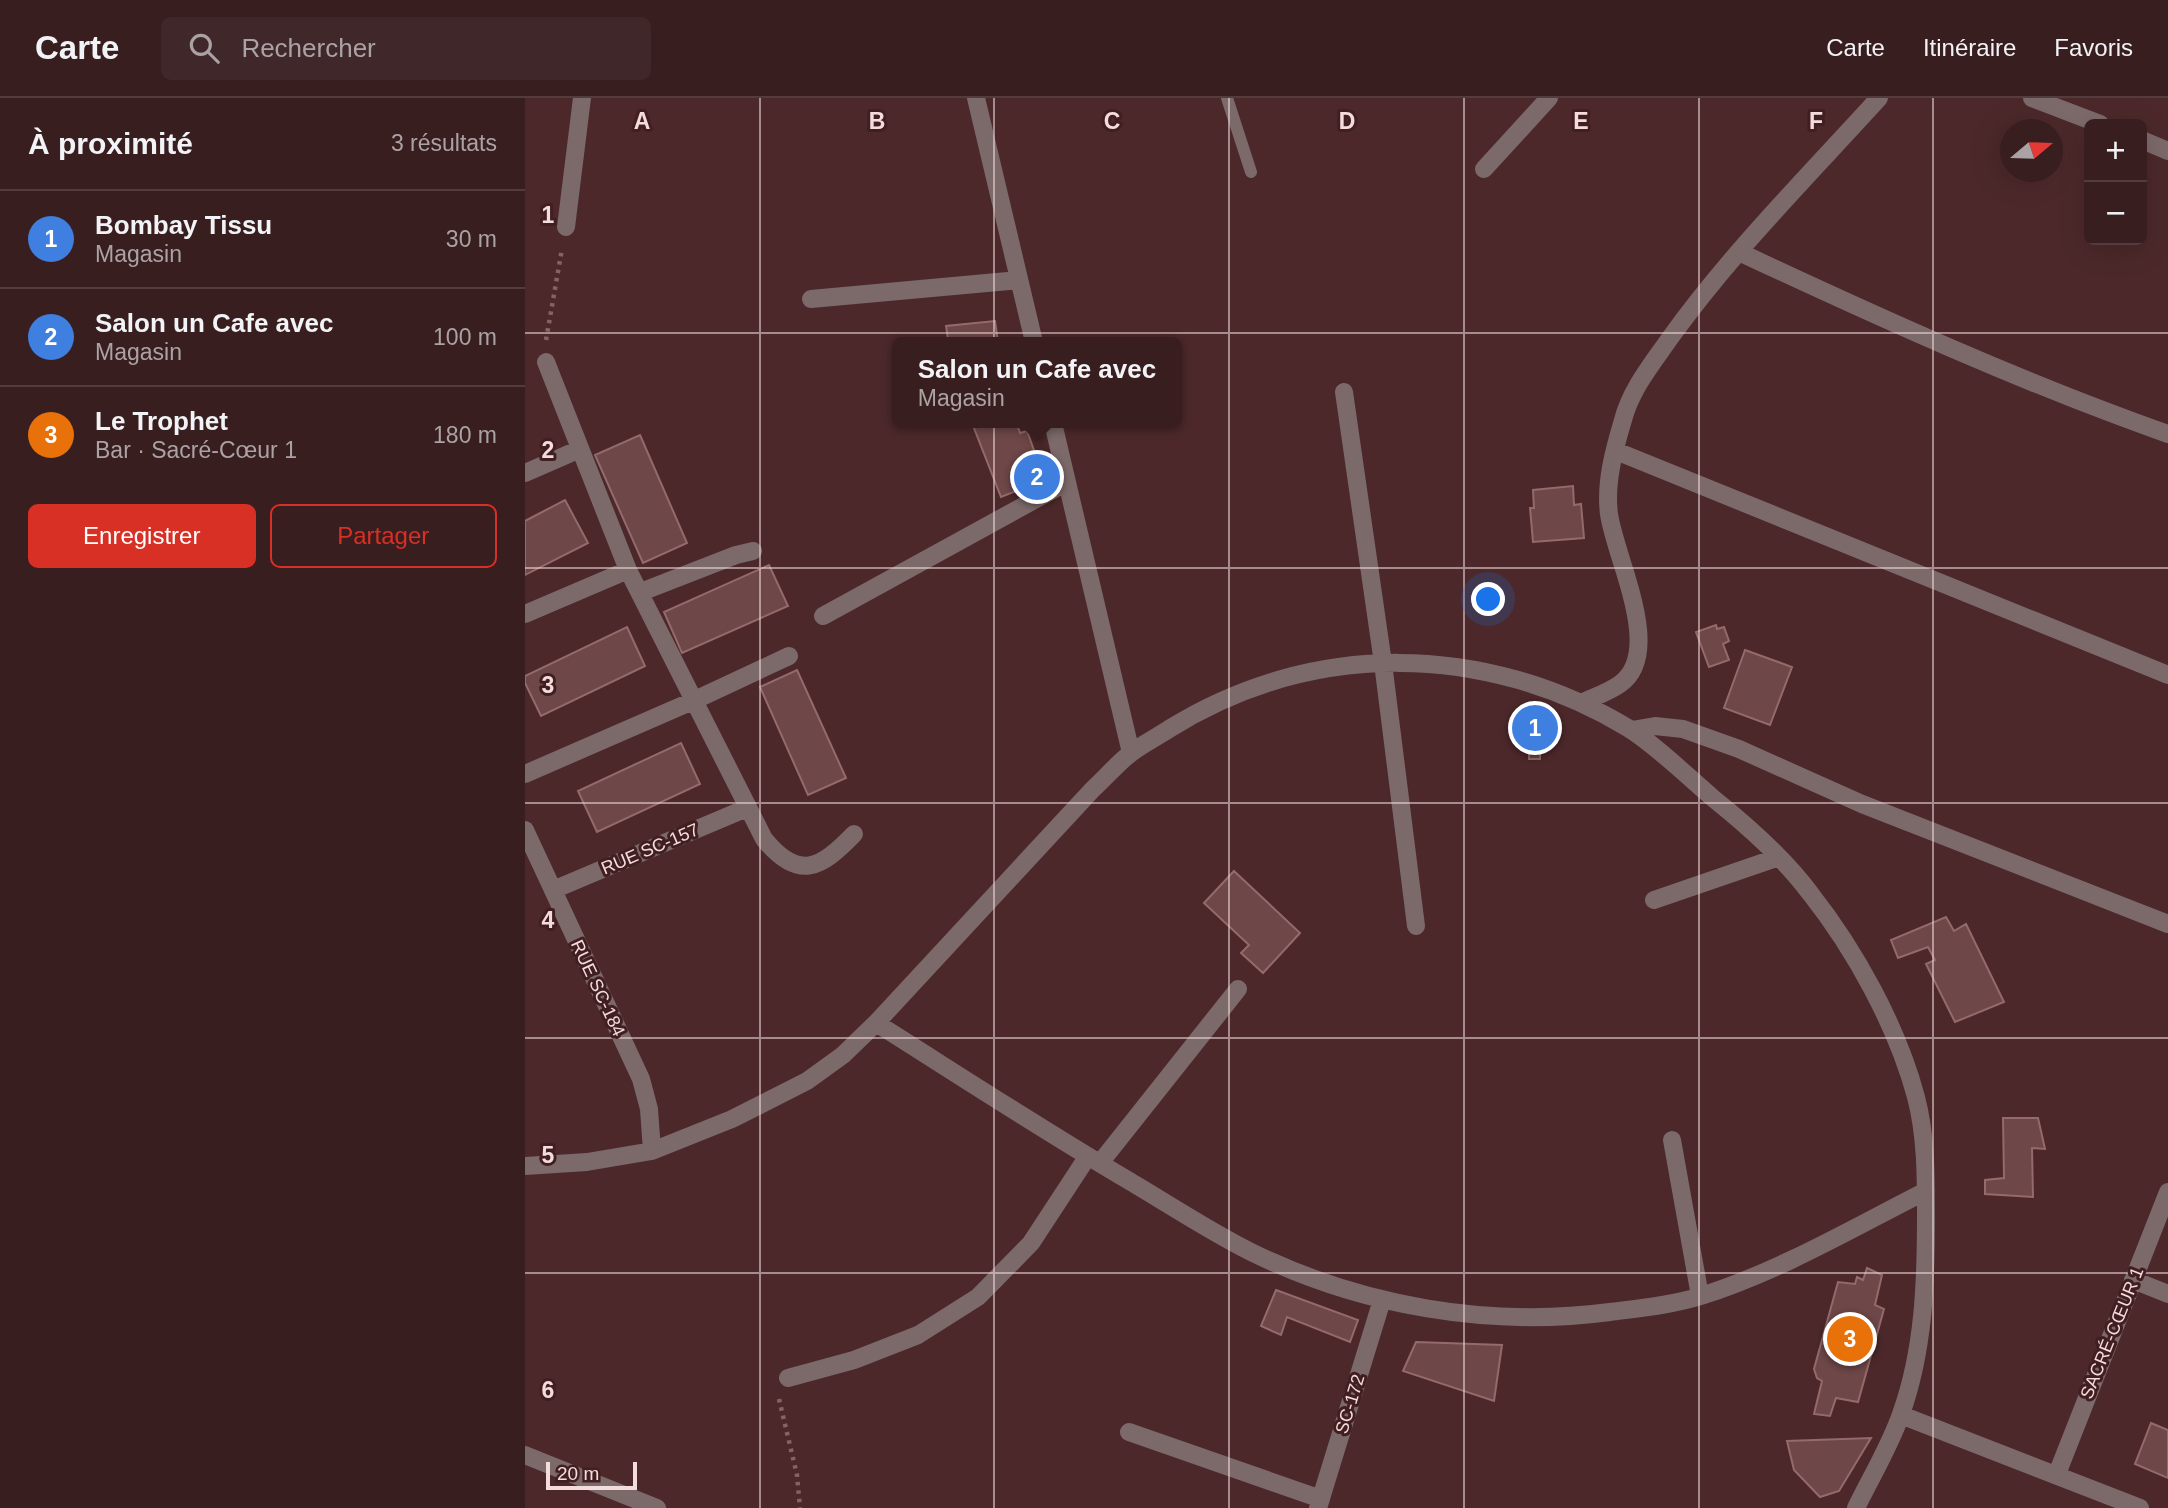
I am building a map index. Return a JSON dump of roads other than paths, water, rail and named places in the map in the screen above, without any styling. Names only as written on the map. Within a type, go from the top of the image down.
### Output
[{"type":"street","points":[[566,227],[582,98]]},
{"type":"street","points":[[976,98],[1033,337]]},
{"type":"street","points":[[1484,169],[1549,98]]},
{"type":"street","points":[[1581,703],[1621,684],[1635,667],[1639,649],[1635,615],[1609,515],[1608,486],[1629,401],[1641,379],[1690,311],[1879,98]]},
{"type":"street","points":[[2032,98],[2087,119]]},
{"type":"street","points":[[2147,142],[2168,151]]},
{"type":"street","points":[[1739,253],[1908,331],[2086,405],[2168,434]]},
{"type":"street","points":[[811,299],[1020,280]]},
{"type":"street","points":[[545,362],[628,570],[764,839],[785,861],[819,865],[855,834]]},
{"type":"street","points":[[1344,392],[1384,663],[1416,926]]},
{"type":"street","points":[[1054,428],[1131,753]]},
{"type":"street","points":[[525,473],[580,449]]},
{"type":"street","points":[[1616,451],[2168,675]]},
{"type":"street","points":[[823,616],[1067,482]]},
{"type":"street","points":[[641,592],[753,551]]},
{"type":"street","points":[[525,614],[628,570]]},
{"type":"street","points":[[525,774],[789,656]]},
{"type":"street","points":[[525,1166],[587,1162],[652,1151],[732,1119],[807,1081],[843,1055],[876,1023],[1093,789],[1131,753],[1188,717],[1258,685],[1311,671],[1384,663],[1444,666],[1496,673],[1543,686],[1632,730],[1742,822],[1779,857],[1810,892],[1859,967],[1898,1044],[1916,1098],[1925,1151],[1926,1281],[1917,1354],[1901,1415],[1856,1508]]},
{"type":"street","points":[[1632,730],[1655,726],[1683,729],[1739,749],[1861,804],[2168,924]]},
{"type":"street","name":"RUE SC-157","points":[[553,890],[747,808]]},
{"type":"street","name":"RUE SC-184","points":[[525,830],[641,1079],[649,1109],[652,1151]]},
{"type":"street","points":[[1654,900],[1779,857]]},
{"type":"street","points":[[788,1378],[854,1360],[918,1335],[978,1297],[1031,1243],[1094,1160],[1238,989]]},
{"type":"street","points":[[876,1023],[1094,1160],[1250,1251],[1305,1275],[1383,1300],[1475,1316],[1525,1319],[1590,1315],[1654,1307],[1700,1296],[1800,1254],[1926,1191]]},
{"type":"street","points":[[1672,1140],[1700,1296]]},
{"type":"street","name":"SACRÉ-CŒUR 1","points":[[2057,1474],[2168,1192]]},
{"type":"street","points":[[2133,1280],[2168,1294]]},
{"type":"street","name":"SC-172","points":[[1320,1503],[1383,1300]]},
{"type":"street","points":[[1901,1415],[2140,1508]]},
{"type":"street","points":[[1129,1432],[1320,1503]]},
{"type":"street","points":[[525,1455],[657,1508]]},
{"type":"lane","points":[[1227,98],[1251,172]]},
{"type":"place","name":"Salon un Cafe avec","points":[[1037,477]]},
{"type":"place","name":"Bombay Tissu","points":[[1535,728]]},
{"type":"place","name":"Le Trophet","points":[[1850,1339]]}]
